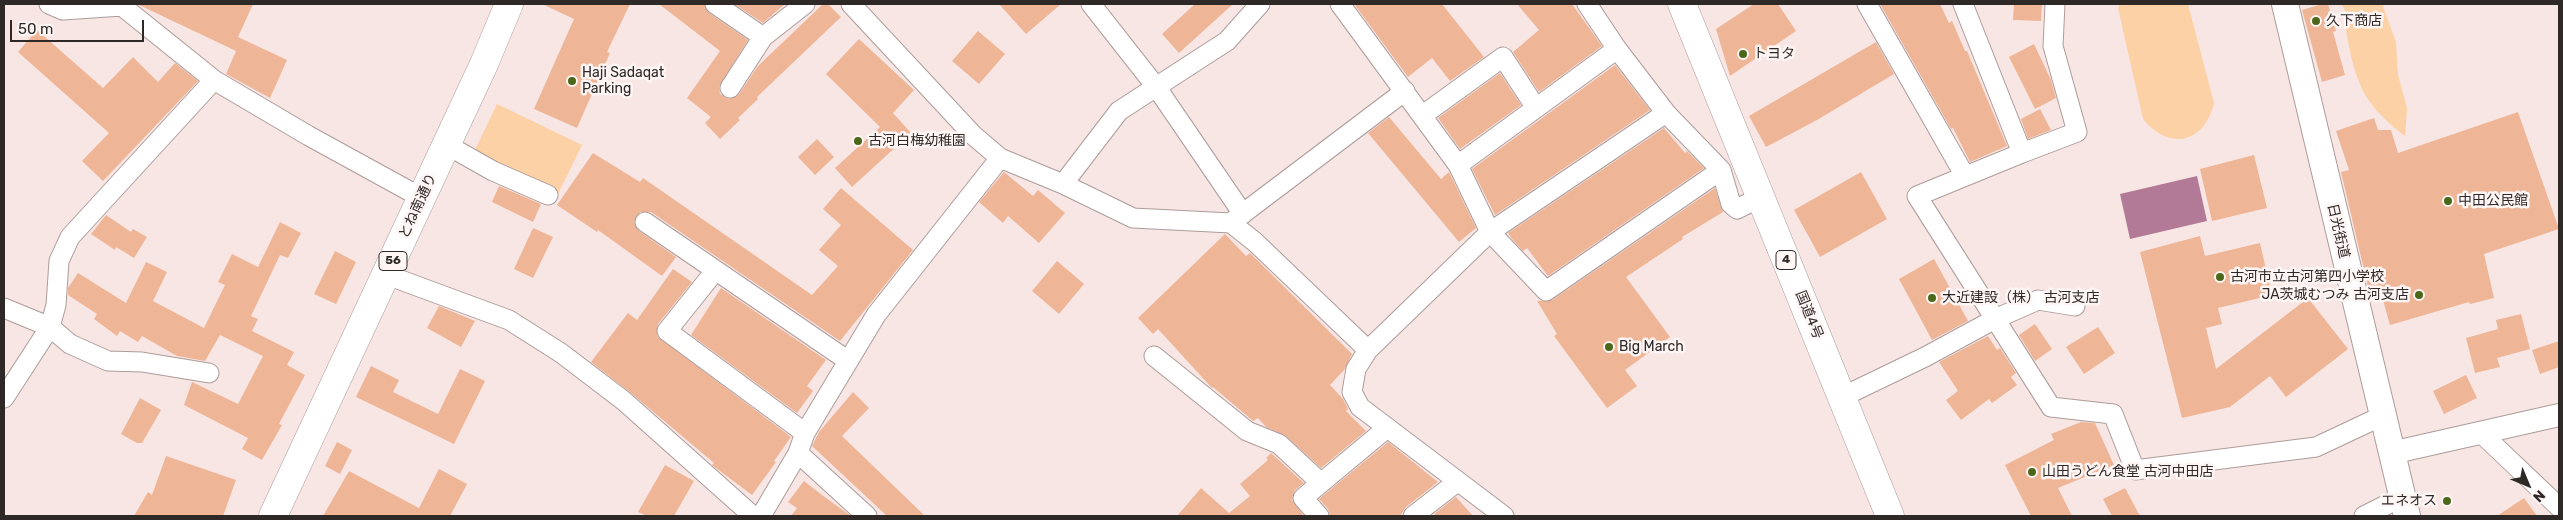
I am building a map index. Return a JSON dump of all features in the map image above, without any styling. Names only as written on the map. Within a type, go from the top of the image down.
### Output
[{"type":"main road","name":"とね南通り","points":[[273,516],[447,145],[509,4]]},
{"type":"main road","name":"国道4号","points":[[1682,4],[1890,516]]},
{"type":"main road","name":"日光街道","points":[[2285,4],[2404,507]]},
{"type":"street","points":[[49,4],[63,10],[122,5],[214,80],[309,136],[422,198]]},
{"type":"street","points":[[715,4],[763,37]]},
{"type":"street","points":[[730,88],[763,37],[805,4]]},
{"type":"street","points":[[852,4],[973,135],[1000,158],[1063,184],[1133,218],[1237,218],[1405,90]]},
{"type":"street","points":[[1091,4],[1157,88],[1237,218],[1255,242],[1368,350]]},
{"type":"street","points":[[1063,184],[1119,112],[1227,41],[1260,4]]},
{"type":"street","points":[[1340,4],[1405,90],[1458,165],[1490,232],[1546,291],[1722,170]]},
{"type":"street","points":[[1588,4],[1617,48],[1666,113],[1722,170],[1731,204],[1737,209],[1761,197]]},
{"type":"street","points":[[1867,4],[1966,176]]},
{"type":"street","points":[[1963,4],[2022,153]]},
{"type":"street","points":[[2055,4],[2053,46],[2077,132],[1917,196],[2052,407],[2113,414],[2135,470],[2316,447],[2382,416]]},
{"type":"street","points":[[1458,165],[1617,48]]},
{"type":"street","points":[[1422,115],[1503,57],[1536,108]]},
{"type":"street","points":[[4,398],[50,327],[56,305],[59,261],[70,237],[214,80]]},
{"type":"street","points":[[1504,516],[1360,407],[1352,392],[1356,369],[1368,350],[1490,232],[1666,113]]},
{"type":"street","points":[[447,145],[494,172],[548,195]]},
{"type":"street","points":[[761,516],[798,453],[805,433],[847,360],[876,315],[1000,158]]},
{"type":"street","points":[[645,222],[847,360]]},
{"type":"street","points":[[715,270],[667,331],[805,433]]},
{"type":"street","points":[[387,275],[508,320],[561,353],[624,401],[753,516]]},
{"type":"street","points":[[1842,397],[1925,357],[1995,319],[2038,300],[2075,306]]},
{"type":"street","points":[[4,308],[50,327],[70,344],[108,360],[142,362],[209,373]]},
{"type":"street","points":[[1154,356],[1247,431],[1279,444],[1321,483]]},
{"type":"street","points":[[2391,453],[2559,415]]},
{"type":"street","points":[[1319,516],[1303,498],[1387,428]]},
{"type":"street","points":[[2481,432],[2559,507]]},
{"type":"street","points":[[798,453],[867,516]]},
{"type":"street","points":[[1413,516],[1458,482]]},
{"type":"street","points":[[2364,516],[2404,507]]},
{"type":"shaded area","points":[[2120,4],[2188,4],[2214,103],[2209,117],[2194,135],[2174,139],[2164,136],[2143,119],[2118,8]]},
{"type":"shaded area","points":[[2341,4],[2382,4],[2396,42],[2398,75],[2407,108],[2405,136],[2380,115],[2364,93],[2350,53],[2346,31],[2347,16]]},
{"type":"shaded area","points":[[497,104],[582,145],[558,194],[473,154]]},
{"type":"shaded area","points":[[2197,176],[2207,221],[2130,239],[2120,194]]},
{"type":"building","points":[[137,4],[253,4],[238,37],[287,60],[270,98],[226,74],[236,51]]},
{"type":"building","name":"Haji Sadaqat Parking","points":[[542,4],[630,4],[607,52],[610,53],[577,128],[534,109],[574,19]]},
{"type":"building","points":[[659,4],[704,4],[709,13],[748,40],[719,87],[720,94],[729,99],[739,94],[758,66],[823,4],[828,4],[841,17],[757,97],[758,99],[738,118],[740,120],[720,139],[705,123],[711,117],[687,98],[720,51]]},
{"type":"building","points":[[734,4],[785,4],[763,23]]},
{"type":"building","points":[[999,4],[1061,4],[1026,34]]},
{"type":"building","points":[[1195,4],[1233,4],[1179,53],[1162,34]]},
{"type":"building","points":[[1354,4],[1442,4],[1484,57],[1450,81],[1432,58],[1408,77]]},
{"type":"building","points":[[1517,4],[1572,4],[1602,46],[1539,92],[1513,52],[1539,30]]},
{"type":"building","name":"トヨタ","points":[[1754,4],[1778,4],[1796,31],[1730,76],[1716,29]]},
{"type":"building","points":[[1880,4],[1940,4],[1949,23],[1952,21],[1965,51],[1967,51],[2007,146],[1970,162],[1953,128],[1951,129]]},
{"type":"building","points":[[2014,4],[2042,4],[2041,21],[2013,20]]},
{"type":"building","points":[[2328,4],[2336,31],[2333,32],[2345,75],[2322,82],[2302,10]]},
{"type":"building","points":[[37,30],[103,88],[133,57],[158,82],[175,63],[198,81],[103,181],[82,161],[109,133],[18,52]]},
{"type":"building","points":[[978,31],[1005,54],[979,84],[952,61]]},
{"type":"building","points":[[859,39],[914,90],[893,113],[911,133],[852,187],[835,168],[880,127],[826,74]]},
{"type":"building","points":[[1876,42],[1894,74],[1817,120],[1766,147],[1749,116]]},
{"type":"building","points":[[2034,44],[2051,80],[2056,98],[2035,109],[2009,57]]},
{"type":"building","points":[[1615,65],[1650,110],[1495,215],[1472,169]]},
{"type":"building","points":[[1500,73],[1521,105],[1460,149],[1438,118]]},
{"type":"building","points":[[2040,109],[2051,130],[2028,139],[2021,119]]},
{"type":"building","name":"中田公民館","points":[[2518,112],[2559,229],[2484,254],[2494,298],[2470,304],[2469,302],[2390,325],[2379,286],[2369,291],[2341,172],[2349,170],[2336,131],[2374,118],[2378,130],[2391,130],[2398,153]]},
{"type":"building","points":[[1389,117],[1441,179],[1449,172],[1476,228],[1459,242],[1368,133]]},
{"type":"building","points":[[1664,128],[1685,153],[1687,151],[1704,168],[1548,276],[1527,248],[1523,251],[1512,239],[1508,233]]},
{"type":"building","points":[[817,139],[834,157],[815,175],[798,157]]},
{"type":"building","points":[[593,153],[640,182],[643,178],[812,295],[838,266],[819,250],[841,225],[823,209],[841,188],[913,250],[840,341],[651,212],[640,212],[634,222],[639,231],[676,257],[662,276],[598,230],[597,232],[557,205]]},
{"type":"building","points":[[2254,155],[2267,208],[2212,221],[2200,169]]},
{"type":"building","points":[[1004,172],[1033,196],[1038,190],[1065,213],[1039,243],[1008,216],[1003,223],[979,202]]},
{"type":"building","points":[[1861,172],[1887,219],[1820,257],[1794,210]]},
{"type":"building","points":[[499,186],[541,204],[533,222],[492,202]]},
{"type":"building","points":[[1715,188],[1723,212],[1682,237],[1683,239],[1626,277],[1670,337],[1625,370],[1637,386],[1607,408],[1554,336],[1557,334],[1537,301],[1552,300]]},
{"type":"building","points":[[106,215],[131,232],[133,229],[147,237],[134,258],[116,247],[115,250],[91,234]]},
{"type":"building","points":[[280,222],[301,233],[288,258],[280,255],[251,316],[258,319],[252,331],[294,352],[287,365],[305,375],[279,424],[282,425],[262,460],[242,449],[248,438],[184,405],[192,382],[238,404],[263,356],[220,335],[205,361],[177,356],[142,336],[138,342],[120,331],[117,336],[94,319],[97,314],[68,295],[68,288],[78,273],[126,303],[146,262],[167,272],[153,301],[204,328],[225,285],[218,282],[232,254],[258,267]]},
{"type":"building","points":[[533,228],[553,237],[533,278],[514,269]]},
{"type":"building","points":[[1225,234],[1246,256],[1250,253],[1352,354],[1345,369],[1330,385],[1343,399],[1348,409],[1346,411],[1366,431],[1321,468],[1286,436],[1266,427],[1258,418],[1253,421],[1212,388],[1158,329],[1153,334],[1138,318]]},
{"type":"building","points":[[2200,236],[2205,256],[2260,243],[2272,295],[2218,308],[2222,324],[2206,328],[2216,369],[2308,298],[2348,349],[2286,397],[2270,376],[2230,407],[2182,418],[2140,252]]},
{"type":"building","points":[[335,251],[356,262],[336,304],[314,294]]},
{"type":"building","name":"大近建設（株） 古河支店","points":[[1934,259],[1968,321],[1932,340],[1899,279]]},
{"type":"building","points":[[1057,261],[1084,284],[1059,314],[1032,291]]},
{"type":"building","points":[[673,269],[692,282],[658,324],[657,336],[791,437],[774,461],[776,462],[752,495],[712,465],[714,463],[591,362],[628,313],[637,320]]},
{"type":"building","points":[[721,288],[826,360],[807,386],[813,391],[797,413],[691,335]]},
{"type":"building","points":[[439,306],[475,321],[461,347],[427,328]]},
{"type":"building","points":[[2521,314],[2530,349],[2497,358],[2500,367],[2475,373],[2466,338],[2498,329],[2496,320]]},
{"type":"building","points":[[2035,324],[2052,349],[2035,361],[2019,335]]},
{"type":"building","points":[[2098,327],[2115,353],[2084,374],[2066,347]]},
{"type":"building","points":[[1988,336],[1997,350],[2000,348],[2016,373],[2011,377],[2017,385],[1992,403],[1989,399],[1961,420],[1946,400],[1958,391],[1939,362]]},
{"type":"building","points":[[2559,341],[2559,367],[2540,374],[2532,350]]},
{"type":"building","points":[[371,366],[399,380],[393,392],[438,414],[460,369],[485,381],[454,444],[356,397]]},
{"type":"building","points":[[2466,375],[2477,398],[2444,414],[2433,391]]},
{"type":"building","points":[[853,392],[869,408],[842,436],[925,516],[887,516],[812,446],[819,432]]},
{"type":"building","points":[[140,398],[161,410],[142,443],[137,443],[121,434]]},
{"type":"building","points":[[2081,422],[2095,423],[2114,465],[2058,488],[2072,516],[2031,516],[2005,465],[2054,440],[2051,434]]},
{"type":"building","points":[[337,442],[352,450],[340,474],[325,466]]},
{"type":"building","points":[[1388,442],[1438,482],[1406,507],[1400,516],[1330,516],[1328,509],[1319,499]]},
{"type":"building","points":[[1271,453],[1304,483],[1295,490],[1292,500],[1304,516],[1177,516],[1201,488],[1229,513],[1250,496],[1240,484],[1268,460],[1266,458]]},
{"type":"building","points":[[166,456],[236,480],[223,516],[134,516],[148,492],[152,495]]},
{"type":"building","points":[[665,465],[694,481],[674,516],[647,516],[638,512]]},
{"type":"building","points":[[439,469],[467,484],[450,516],[323,516],[349,471],[419,508]]},
{"type":"building","points":[[804,481],[851,516],[791,516],[797,508],[788,502]]},
{"type":"building","points":[[2125,488],[2140,516],[2112,516],[2103,499]]},
{"type":"building","points":[[1456,497],[1473,516],[1437,516],[1434,514]]},
{"type":"building","points":[[2524,498],[2537,516],[2497,516]]},
{"type":"place","name":"久下商店","points":[[2316,21]]},
{"type":"place","name":"トヨタ","points":[[1743,54]]},
{"type":"place","name":"Haji Sadaqat Parking","points":[[572,81]]},
{"type":"place","name":"古河白梅幼稚園","points":[[858,141]]},
{"type":"place","name":"中田公民館","points":[[2448,201]]},
{"type":"place","name":"古河市立古河第四小学校","points":[[2220,277]]},
{"type":"place","name":"JA茨城むつみ 古河支店","points":[[2419,295]]},
{"type":"place","name":"大近建設（株） 古河支店","points":[[1932,298]]},
{"type":"place","name":"Big March","points":[[1609,347]]},
{"type":"place","name":"山田うどん食堂 古河中田店","points":[[2032,472]]},
{"type":"place","name":"エネオス","points":[[2447,501]]}]
